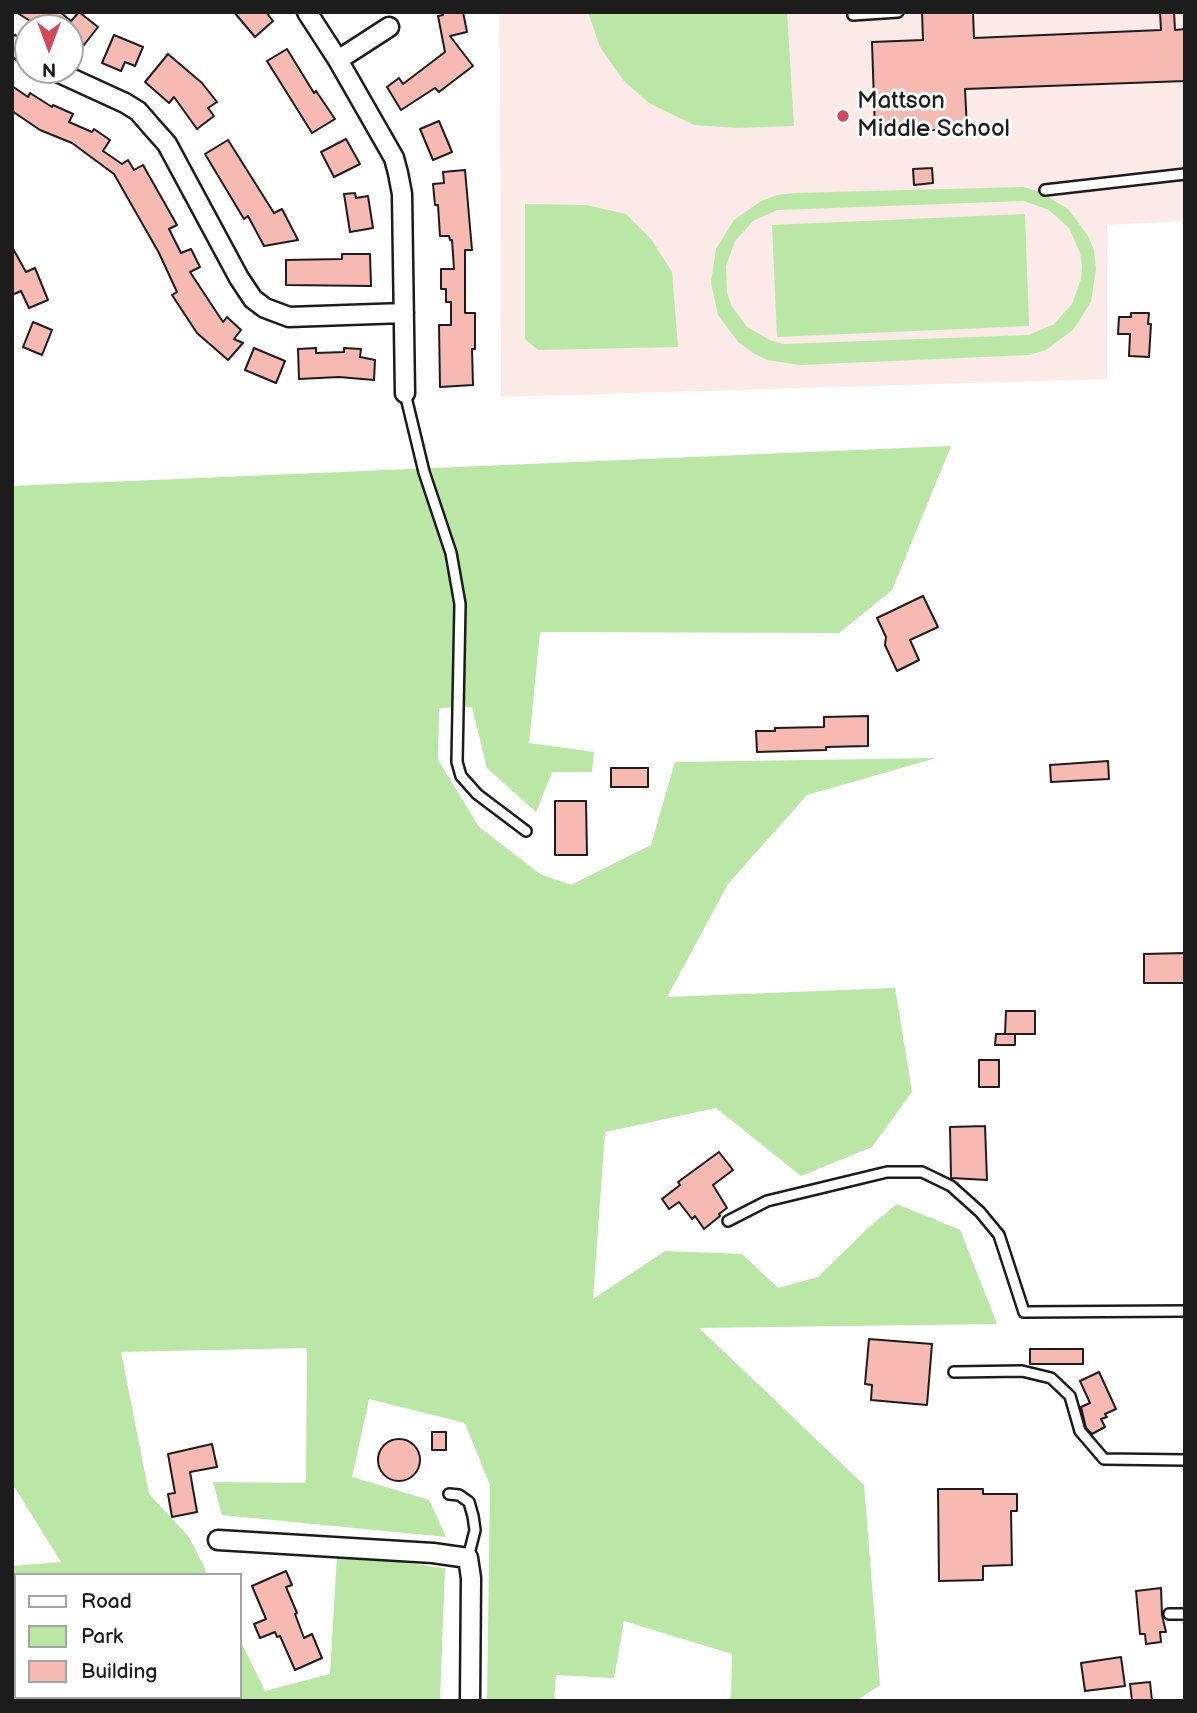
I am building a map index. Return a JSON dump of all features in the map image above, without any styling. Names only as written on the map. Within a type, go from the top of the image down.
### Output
[{"type":"street","points":[[307,12],[394,158],[398,173],[402,194],[405,393]]},
{"type":"street","points":[[338,60],[389,27]]},
{"type":"street","points":[[84,84],[138,111],[167,144],[239,278],[253,299],[265,308],[289,317],[404,313]]},
{"type":"street","points":[[218,1540],[433,1553],[468,1558],[471,1578],[470,1701]]},
{"type":"lane","points":[[853,12],[853,15],[898,12]]},
{"type":"lane","points":[[1045,190],[1185,174]]},
{"type":"lane","points":[[405,393],[424,472],[451,553],[460,604],[457,762],[461,776],[477,794],[526,831]]},
{"type":"lane","points":[[728,1221],[767,1201],[887,1172],[922,1172],[951,1186],[980,1212],[999,1235],[1024,1312],[1185,1311]]},
{"type":"lane","points":[[954,1372],[1022,1370],[1051,1378],[1070,1396],[1080,1432],[1104,1459],[1185,1460]]},
{"type":"lane","points":[[449,1494],[459,1495],[469,1502],[475,1530],[468,1558]]},
{"type":"lane","points":[[1169,1614],[1185,1614]]},
{"type":"shaded area","name":"Mattson Middle School","points":[[500,12],[1185,12],[1185,221],[1107,225],[1107,379],[501,397]]},
{"type":"green space","points":[[588,12],[787,12],[794,126],[738,128],[694,125],[649,103],[623,80],[600,47]]},
{"type":"green space","points":[[1024,187],[1040,192],[1068,209],[1088,236],[1094,250],[1096,269],[1091,302],[1073,330],[1046,350],[1029,355],[800,365],[767,360],[738,342],[718,315],[711,282],[716,249],[734,220],[761,201],[794,193]],"holes":[[[1024,201],[1049,210],[1069,228],[1080,253],[1081,279],[1072,304],[1054,324],[1029,335],[783,344],[747,327],[731,305],[727,292],[726,266],[735,241],[753,221],[777,210]]]},
{"type":"green space","points":[[525,204],[586,205],[626,214],[651,239],[672,272],[678,347],[538,350],[525,339]]},
{"type":"green space","points":[[1025,214],[1029,326],[777,337],[772,225]]},
{"type":"green space","points":[[951,446],[892,590],[839,633],[540,632],[529,743],[594,752],[592,772],[552,772],[536,812],[487,768],[472,707],[439,708],[438,760],[479,827],[540,874],[571,885],[651,845],[675,762],[936,758],[807,795],[728,884],[667,997],[895,988],[912,1092],[872,1147],[801,1176],[716,1108],[605,1132],[593,1299],[665,1251],[742,1254],[778,1288],[818,1277],[897,1204],[960,1230],[997,1324],[699,1328],[864,1485],[880,1685],[856,1701],[731,1701],[732,1654],[624,1621],[614,1678],[556,1675],[554,1701],[487,1701],[490,1485],[465,1423],[369,1399],[352,1477],[429,1500],[446,1537],[222,1515],[213,1482],[306,1483],[307,1348],[121,1352],[149,1494],[189,1537],[207,1573],[14,1573],[14,1699],[242,1699],[242,1644],[265,1691],[330,1674],[337,1554],[445,1568],[440,1699],[12,1701],[12,1566],[61,1562],[12,1483],[12,486]]},
{"type":"building","points":[[16,12],[62,14],[19,14]]},
{"type":"building","points":[[234,12],[266,12],[273,21],[255,37]]},
{"type":"building","points":[[442,12],[463,12],[467,32],[450,36],[473,66],[439,92],[435,88],[401,110],[387,87],[399,78],[403,84],[445,52],[438,16],[443,15]]},
{"type":"building","points":[[922,12],[973,12],[974,38],[1161,30],[1160,12],[1174,12],[1175,30],[1185,29],[1185,81],[965,89],[967,129],[875,132],[872,42],[923,40]]},
{"type":"building","points":[[84,16],[98,27],[84,45]]},
{"type":"building","points":[[114,35],[143,47],[135,66],[125,62],[121,71],[102,63]]},
{"type":"building","points":[[287,49],[314,93],[316,91],[335,119],[312,133],[267,61]]},
{"type":"building","points":[[168,54],[202,83],[217,102],[208,108],[214,116],[197,129],[174,97],[169,103],[145,82]]},
{"type":"building","points":[[12,86],[28,97],[30,93],[52,107],[53,105],[73,114],[69,122],[92,132],[94,129],[110,140],[103,151],[122,164],[128,160],[134,170],[143,165],[177,225],[169,229],[181,253],[191,249],[200,267],[190,272],[223,322],[227,317],[241,330],[234,339],[243,343],[228,360],[197,333],[172,295],[177,292],[159,253],[114,174],[72,143],[40,130],[12,111]]},
{"type":"building","points":[[439,121],[452,152],[433,160],[420,129]]},
{"type":"building","points":[[346,139],[360,164],[334,177],[321,152]]},
{"type":"building","points":[[228,140],[274,213],[282,209],[298,240],[264,246],[248,216],[244,219],[205,154]]},
{"type":"building","points":[[932,168],[933,183],[914,185],[913,169]]},
{"type":"building","points":[[465,170],[472,250],[465,250],[465,313],[475,313],[473,385],[440,387],[439,325],[451,325],[451,302],[446,302],[446,289],[441,289],[441,269],[454,269],[452,240],[449,236],[440,236],[438,205],[435,205],[433,184],[444,183],[443,172]]},
{"type":"building","points":[[355,193],[356,198],[368,196],[373,228],[350,232],[344,194]]},
{"type":"building","points":[[12,247],[26,272],[35,268],[48,300],[29,308],[21,291],[12,295]]},
{"type":"building","points":[[342,254],[370,254],[371,286],[286,285],[286,260],[342,259]]},
{"type":"building","points":[[1131,313],[1149,313],[1149,357],[1129,356],[1130,334],[1118,334],[1119,317],[1131,317]]},
{"type":"building","points":[[33,322],[52,330],[42,355],[23,347]]},
{"type":"building","points":[[254,348],[285,361],[276,383],[245,370]]},
{"type":"building","points":[[316,348],[316,353],[344,352],[344,348],[361,349],[360,357],[375,360],[374,380],[339,377],[299,379],[298,349]]},
{"type":"building","points":[[923,596],[938,627],[910,640],[919,660],[897,671],[877,618]]},
{"type":"building","points":[[868,716],[868,746],[757,752],[756,731],[824,727],[824,717]]},
{"type":"building","points":[[1108,761],[1109,779],[1051,782],[1050,765]]},
{"type":"building","points":[[611,768],[648,768],[648,787],[611,787]]},
{"type":"building","points":[[555,801],[586,801],[587,855],[555,855]]},
{"type":"building","points":[[1185,953],[1185,983],[1144,983],[1144,954]]},
{"type":"building","points":[[1006,1011],[1035,1011],[1035,1034],[1005,1034]]},
{"type":"building","points":[[996,1034],[1015,1034],[1015,1045],[995,1045]]},
{"type":"building","points":[[979,1060],[999,1060],[999,1087],[979,1087]]},
{"type":"building","points":[[985,1126],[987,1180],[951,1178],[950,1127]]},
{"type":"building","points":[[719,1152],[733,1170],[713,1185],[727,1208],[704,1229],[695,1216],[692,1219],[679,1202],[669,1209],[662,1199],[680,1185],[678,1182]]},
{"type":"building","points":[[869,1339],[932,1344],[927,1405],[871,1400],[872,1385],[865,1384]]},
{"type":"building","points":[[1030,1349],[1083,1349],[1083,1364],[1030,1364]]},
{"type":"building","points":[[1099,1372],[1116,1409],[1101,1419],[1105,1427],[1092,1434],[1086,1428],[1081,1407],[1090,1403],[1080,1381]]},
{"type":"building","points":[[432,1432],[446,1432],[446,1450],[432,1450]]},
{"type":"building","points":[[399,1439],[414,1445],[420,1460],[414,1475],[399,1481],[384,1475],[378,1460],[384,1445]]},
{"type":"building","points":[[212,1444],[217,1467],[190,1472],[197,1512],[172,1517],[168,1494],[175,1493],[168,1454]]},
{"type":"building","points":[[938,1489],[983,1489],[983,1494],[1017,1494],[1017,1511],[1011,1511],[1012,1565],[983,1566],[983,1580],[939,1581]]},
{"type":"building","points":[[286,1571],[292,1585],[286,1587],[304,1638],[312,1634],[322,1658],[295,1670],[280,1636],[277,1637],[275,1632],[260,1638],[254,1624],[266,1619],[252,1586]]},
{"type":"building","points":[[1161,1588],[1166,1632],[1160,1632],[1161,1642],[1146,1644],[1145,1634],[1140,1634],[1136,1591]]},
{"type":"building","points":[[1121,1657],[1125,1686],[1085,1691],[1081,1663]]},
{"type":"building","points":[[1150,1682],[1152,1701],[1132,1701],[1130,1684]]},
{"type":"place","name":"Mattson Middle School","points":[[843,116]]}]
